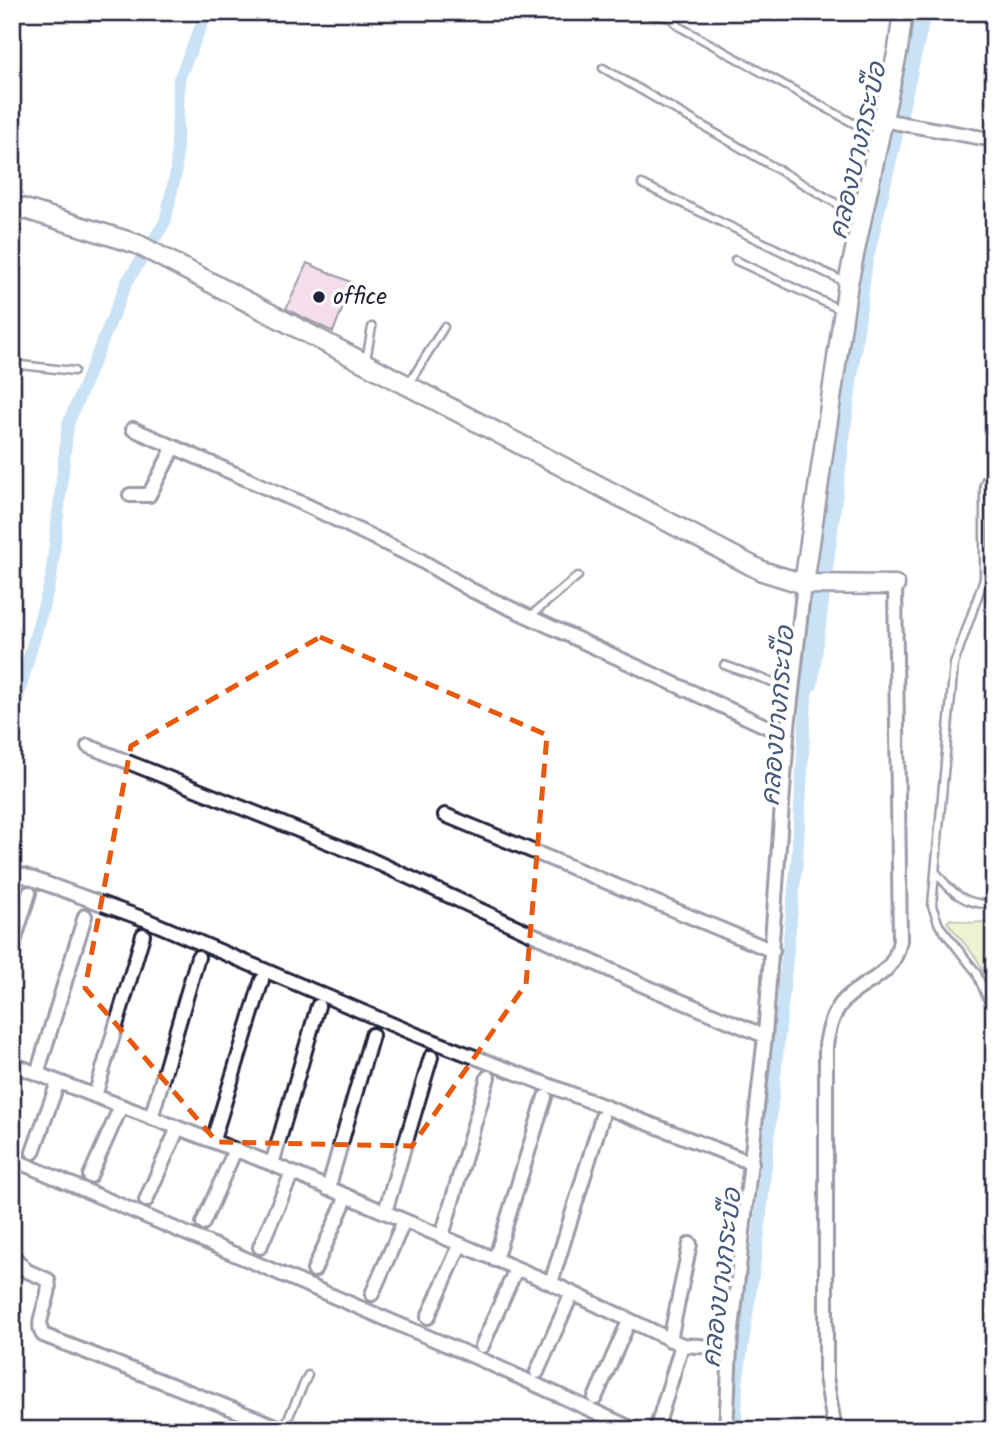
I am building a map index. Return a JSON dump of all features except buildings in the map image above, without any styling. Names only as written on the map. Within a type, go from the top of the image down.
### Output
[{"type":"street","points":[[726,1430],[730,1348],[765,1036],[787,736],[804,584],[848,283],[884,123],[903,12]]},
{"type":"street","points":[[884,123],[910,124],[994,140]]},
{"type":"street","points":[[12,205],[137,244],[762,571],[804,584],[895,585],[899,951],[884,974],[842,1003],[831,1023],[826,1045],[826,1377],[835,1430]]},
{"type":"street","points":[[133,429],[308,506],[529,617],[787,736]]},
{"type":"street","points":[[130,495],[149,495],[174,447]]},
{"type":"street","points":[[88,746],[365,857],[647,986],[765,1036]]},
{"type":"street","points":[[444,815],[773,951]]},
{"type":"street","points":[[22,875],[144,919],[417,1035],[751,1163]]},
{"type":"street","points":[[12,948],[29,893]]},
{"type":"street","points":[[37,1074],[85,916]]},
{"type":"street","points":[[95,1096],[143,935]]},
{"type":"street","points":[[151,1118],[198,957]]},
{"type":"street","points":[[214,1140],[262,980]]},
{"type":"street","points":[[272,1164],[318,1006]]},
{"type":"street","points":[[328,1189],[372,1035]]},
{"type":"street","points":[[385,1212],[431,1057]]},
{"type":"street","points":[[12,1064],[272,1164],[551,1283],[676,1342],[730,1348]]},
{"type":"street","points":[[442,1237],[488,1077]]},
{"type":"street","points":[[33,1152],[58,1082]]},
{"type":"street","points":[[495,1260],[545,1097]]},
{"type":"street","points":[[90,1176],[121,1106]]},
{"type":"street","points":[[551,1283],[602,1117]]},
{"type":"street","points":[[146,1200],[178,1128]]},
{"type":"street","points":[[203,1223],[235,1150]]},
{"type":"street","points":[[12,1159],[482,1360],[635,1430]]},
{"type":"street","points":[[260,1247],[292,1173]]},
{"type":"street","points":[[314,1270],[347,1196]]},
{"type":"street","points":[[372,1294],[404,1221]]},
{"type":"street","points":[[656,1430],[676,1342],[690,1244]]},
{"type":"street","points":[[428,1317],[460,1245]]},
{"type":"street","points":[[12,1255],[27,1270],[48,1280],[50,1293],[40,1324],[43,1335],[285,1429]]},
{"type":"street","points":[[482,1346],[516,1269]]},
{"type":"street","points":[[537,1372],[572,1293]]},
{"type":"street","points":[[595,1398],[629,1321]]},
{"type":"lane","points":[[635,12],[666,15],[853,123],[884,123]]},
{"type":"lane","points":[[603,68],[862,218]]},
{"type":"lane","points":[[642,184],[848,283]]},
{"type":"lane","points":[[735,260],[844,312]]},
{"type":"lane","points":[[366,365],[365,350],[372,327]]},
{"type":"lane","points":[[407,387],[444,327]]},
{"type":"lane","points":[[12,363],[74,371]]},
{"type":"lane","points":[[994,458],[984,485],[984,579],[954,664],[932,905],[936,919],[970,961],[994,1015]]},
{"type":"lane","points":[[529,617],[578,576]]},
{"type":"lane","points":[[724,666],[792,689]]},
{"type":"lane","points":[[936,872],[947,888],[961,898],[994,904]]},
{"type":"lane","points":[[285,1429],[308,1375]]},
{"type":"highlighted area","points":[[320,637],[547,735],[526,984],[412,1146],[217,1142],[85,988],[131,746]]},
{"type":"green space","points":[[950,919],[971,923],[994,921],[994,993],[977,959],[947,922]]},
{"type":"waterway","points":[[12,718],[51,579],[68,424],[127,282],[165,222],[176,172],[179,79],[207,12]]},
{"type":"waterway","name":"คลองบางกระบือ","points":[[807,682],[861,263],[920,12]]},
{"type":"waterway","name":"คลองบางกระบือ","points":[[736,1430],[737,1384],[759,1233],[797,860],[807,682]]},
{"type":"place","name":"office","points":[[319,297]]}]
